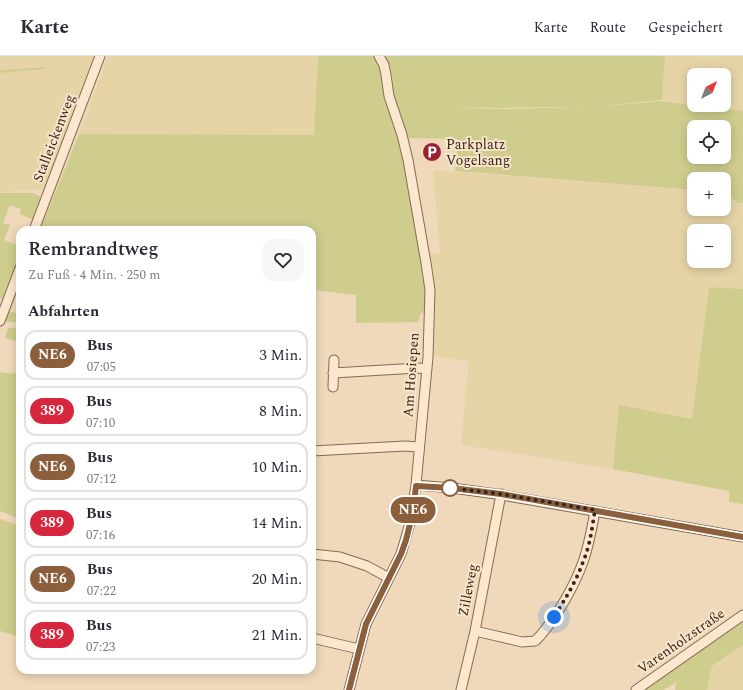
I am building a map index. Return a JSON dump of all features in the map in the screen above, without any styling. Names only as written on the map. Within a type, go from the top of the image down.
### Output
[{"type":"street","name":"Stalleickenweg","points":[[36,226],[100,56]]},
{"type":"street","name":"Am Hosiepen","points":[[349,690],[366,624],[406,540],[413,512],[427,369],[430,290],[426,263],[408,160],[390,96],[384,65],[379,56]]},
{"type":"street","points":[[0,321],[16,279]]},
{"type":"street","points":[[333,388],[334,360]]},
{"type":"street","points":[[333,374],[418,368],[427,369]]},
{"type":"street","points":[[316,450],[405,446],[419,447]]},
{"type":"street","points":[[416,486],[501,494],[743,537]]},
{"type":"street","name":"Zilleweg","points":[[461,690],[475,631],[501,494]]},
{"type":"street","points":[[475,631],[522,642],[535,641],[540,636],[571,590],[584,561],[595,510]]},
{"type":"street","points":[[316,554],[340,557],[367,566],[389,578]]},
{"type":"street","name":"Varenholzstraße","points":[[636,690],[743,615]]},
{"type":"street","points":[[316,639],[359,649]]},
{"type":"shaded area","points":[[0,56],[97,56],[48,186],[42,190],[0,192],[0,73],[44,69],[47,67],[0,70]]},
{"type":"shaded area","points":[[108,56],[318,56],[314,135],[79,134]]},
{"type":"shaded area","points":[[318,56],[665,56],[662,100],[594,107],[662,101],[687,104],[687,112],[731,112],[731,110],[743,111],[743,203],[738,203],[731,197],[731,172],[687,172],[687,189],[455,171],[458,139],[404,138],[416,234],[421,252],[426,285],[426,311],[420,314],[418,322],[356,323],[356,295],[316,290],[316,226],[42,226],[79,134],[314,135]],"holes":[[[582,107],[508,109],[457,108]]]},
{"type":"shaded area","points":[[665,56],[743,56],[743,111],[731,109],[731,68],[687,68],[687,103],[662,100]]},
{"type":"shaded area","points":[[48,67],[44,69],[0,73],[0,70]]},
{"type":"shaded area","points":[[433,170],[687,189],[687,216],[731,216],[731,197],[738,203],[743,203],[743,289],[709,287],[692,420],[619,406],[613,469],[461,445],[469,361],[432,356],[430,253],[440,253]]},
{"type":"shaded area","points":[[0,193],[32,193],[40,196],[42,200],[35,221],[20,214],[21,209],[10,205],[3,223],[10,225],[4,240],[16,245],[16,266],[4,300],[0,299]]},
{"type":"shaded area","points":[[709,287],[743,289],[743,504],[729,502],[729,491],[613,469],[619,405],[692,419]]},
{"type":"shaded area","points":[[10,312],[16,313],[16,322],[4,322],[7,314]]},
{"type":"shaded area","points":[[8,328],[16,328],[16,341],[5,338]]},
{"type":"shaded area","points":[[16,371],[16,517],[0,511],[0,372],[15,374]]},
{"type":"shaded area","points":[[0,519],[16,525],[16,636],[0,631]]},
{"type":"shaded area","points":[[743,622],[743,645],[712,666],[707,690],[675,690],[676,682],[664,690],[642,690]]},
{"type":"shaded area","points":[[743,645],[743,690],[707,690],[712,666]]},
{"type":"bus line","name":"NE6","points":[[349,690],[366,624],[401,554],[406,540],[413,512],[416,486],[476,490],[743,537]]},
{"type":"place","name":"Parkplatz Vogelsang","points":[[432,152]]},
{"type":"route","points":[[450,488],[476,490],[595,510],[584,561],[571,590],[554,617]]}]
